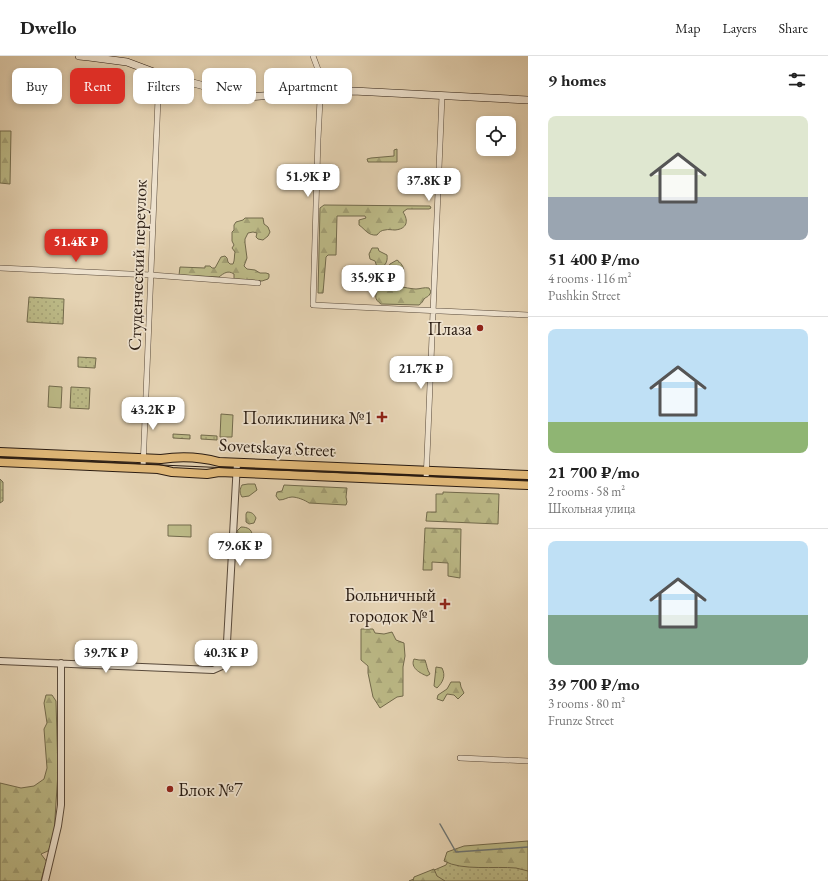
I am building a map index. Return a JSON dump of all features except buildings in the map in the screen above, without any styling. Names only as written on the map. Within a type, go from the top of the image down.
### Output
[{"type":"main road","points":[[79,56],[89,56],[127,62],[143,68]]},
{"type":"main road","points":[[194,83],[246,97],[264,96]]},
{"type":"main road","points":[[352,91],[528,100]]},
{"type":"main road","name":"Sovetskaya Street","points":[[0,452],[162,459],[173,457],[207,458],[219,462],[237,463],[528,474]]},
{"type":"main road","name":"Sovetskaya Street","points":[[0,462],[161,469],[179,473],[206,474],[219,472],[528,485]]},
{"type":"street","points":[[313,56],[318,68]]},
{"type":"street","points":[[426,481],[442,96]]},
{"type":"street","name":"Студенческий переулок","points":[[143,468],[158,104]]},
{"type":"street","points":[[320,104],[313,304],[528,315]]},
{"type":"street","points":[[0,268],[151,275],[258,283]]},
{"type":"street","points":[[0,661],[212,670],[222,666],[226,660],[237,463]]},
{"type":"street","points":[[45,881],[58,826],[61,805],[61,663]]},
{"type":"street","points":[[460,758],[528,761]]},
{"type":"green space","points":[[0,131],[11,131],[10,184],[0,183]]},
{"type":"green space","points":[[397,149],[397,162],[368,162],[367,159],[371,158],[394,156],[394,150]]},
{"type":"green space","points":[[324,205],[430,206],[431,208],[407,209],[403,212],[406,218],[406,224],[402,228],[395,230],[383,230],[377,235],[369,233],[359,225],[359,220],[366,218],[365,216],[337,216],[336,255],[328,255],[326,257],[323,293],[318,293],[320,208]]},
{"type":"green space","points":[[245,218],[263,218],[264,224],[268,227],[270,232],[263,240],[258,239],[256,237],[257,233],[253,232],[248,233],[245,239],[247,258],[244,266],[247,269],[269,274],[268,279],[262,281],[234,279],[234,274],[230,272],[224,273],[219,277],[179,275],[180,267],[205,268],[205,266],[210,266],[215,268],[221,257],[225,256],[230,264],[233,264],[235,252],[232,248],[234,245],[232,241],[232,232],[236,222]]},
{"type":"green space","points":[[372,248],[378,248],[379,251],[387,255],[387,260],[382,267],[377,267],[375,261],[370,259],[369,254]]},
{"type":"green space","points":[[397,260],[404,269],[404,274],[400,281],[396,282],[390,276],[388,268],[390,264]]},
{"type":"green space","points":[[370,271],[373,271],[379,278],[377,285],[372,289],[368,288],[367,284],[367,277]]},
{"type":"green space","points":[[383,280],[388,280],[394,285],[407,288],[429,288],[431,292],[419,305],[381,304],[377,301],[376,296]]},
{"type":"green space","points":[[29,297],[64,299],[63,324],[27,322]]},
{"type":"green space","points":[[78,357],[96,358],[95,368],[78,367]]},
{"type":"green space","points":[[49,386],[62,387],[61,408],[48,407]]},
{"type":"green space","points":[[71,387],[90,388],[89,409],[70,408]]},
{"type":"green space","points":[[221,414],[233,415],[232,437],[220,437]]},
{"type":"green space","points":[[173,434],[190,435],[190,439],[173,438]]},
{"type":"green space","points":[[201,435],[217,436],[217,440],[201,439]]},
{"type":"green space","points":[[251,445],[270,446],[269,454],[251,453]]},
{"type":"green space","points":[[296,448],[315,448],[315,456],[295,455]]},
{"type":"green space","points":[[324,449],[335,449],[335,456],[323,456]]},
{"type":"green space","points":[[0,479],[3,482],[3,501],[0,503]]},
{"type":"green space","points":[[255,484],[257,490],[249,496],[242,497],[240,492],[241,486]]},
{"type":"green space","points":[[284,485],[347,488],[347,502],[346,505],[309,503],[292,497],[279,500],[276,496],[277,492],[282,491]]},
{"type":"green space","points":[[443,492],[499,494],[498,524],[426,521],[427,512],[436,512],[436,494],[443,494]]},
{"type":"green space","points":[[247,512],[254,514],[256,518],[254,523],[249,524],[246,522]]},
{"type":"green space","points":[[168,525],[191,525],[191,537],[168,536]]},
{"type":"green space","points":[[241,527],[249,529],[252,535],[247,539],[243,538],[244,545],[241,550],[236,551],[237,531]]},
{"type":"green space","points":[[425,528],[461,529],[460,578],[448,576],[448,563],[432,562],[432,570],[423,570]]},
{"type":"green space","points":[[361,629],[373,629],[375,633],[384,634],[392,632],[396,640],[404,643],[405,656],[403,667],[403,696],[397,697],[380,708],[373,697],[368,666],[361,660]]},
{"type":"green space","points":[[206,644],[217,645],[216,653],[212,657],[206,658]]},
{"type":"green space","points":[[414,659],[425,660],[430,674],[427,676],[416,670],[413,665]]},
{"type":"green space","points":[[436,667],[442,668],[444,674],[441,683],[437,688],[434,686]]},
{"type":"green space","points":[[451,682],[460,682],[464,693],[458,699],[454,695],[447,694],[443,701],[437,699],[438,695],[447,689]]},
{"type":"green space","points":[[46,695],[52,695],[56,701],[58,772],[54,834],[48,851],[41,854],[47,862],[41,881],[0,881],[0,783],[21,788],[34,786],[44,779],[47,768],[44,729],[47,723],[44,703]]},
{"type":"green space","points":[[528,841],[528,871],[516,868],[479,868],[460,866],[444,861],[447,852],[464,846]]},
{"type":"green space","points":[[452,854],[528,855],[528,881],[409,881],[446,865]]},
{"type":"green space","points":[[434,869],[437,876],[445,881],[413,881],[414,877]]},
{"type":"waterway","points":[[440,824],[456,852],[528,847]]},
{"type":"tram line","points":[[0,458],[528,481]]},
{"type":"place","name":"Плаза","points":[[480,328]]},
{"type":"place","name":"Поликлиника №1","points":[[382,417]]},
{"type":"place","name":"Больничный городок №1","points":[[445,604]]},
{"type":"place","name":"Блок №7","points":[[170,789]]}]
